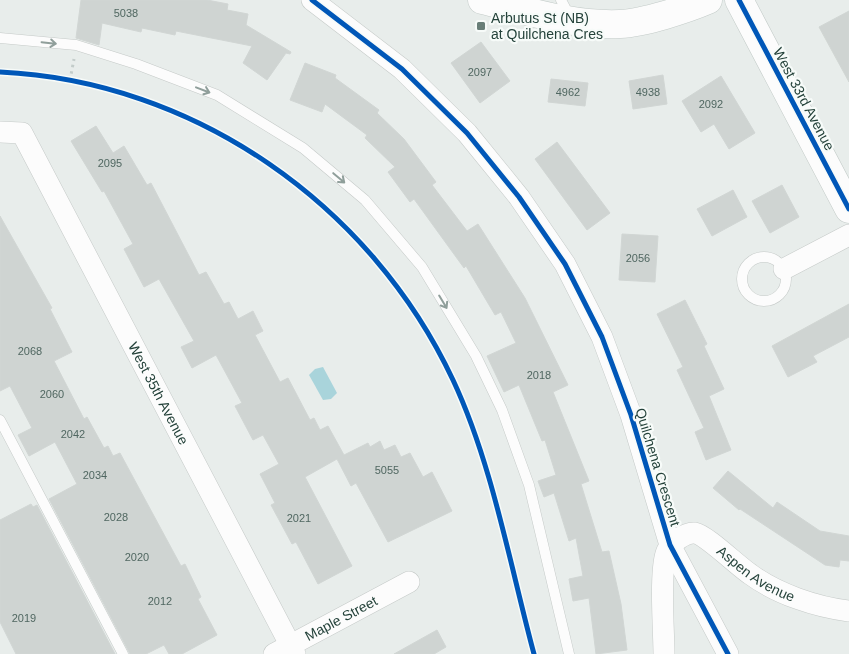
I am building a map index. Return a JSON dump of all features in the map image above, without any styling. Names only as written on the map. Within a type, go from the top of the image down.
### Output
[{"type":"main road","points":[[482,0],[567,11],[622,24],[672,13],[708,0]]},
{"type":"main road","name":"West 33rd Avenue","points":[[739,0],[849,209]]},
{"type":"street","name":"Quilchena Crescent","points":[[322,3],[402,69],[467,133],[520,197],[565,264],[602,337],[630,415],[670,545],[728,654]]},
{"type":"street","name":"West 35th Avenue","points":[[0,132],[22,132],[286,651]]},
{"type":"street","points":[[784,269],[849,235]]},
{"type":"street","name":"Aspen Avenue","points":[[670,545],[688,534],[702,536],[751,575],[767,584],[791,596],[832,609],[849,611]]},
{"type":"street","points":[[664,654],[664,560],[670,545]]},
{"type":"street","name":"Maple Street","points":[[286,651],[409,582]]},
{"type":"lane","points":[[0,38],[76,46],[136,64],[218,95],[303,148],[365,200],[422,268],[476,356],[502,410],[529,485],[569,654]]},
{"type":"lane","points":[[767,257],[774,259],[784,269],[785,285],[776,297],[769,300],[754,298],[744,287],[743,272],[752,260],[767,257]]},
{"type":"lane","points":[[0,420],[123,654]]},
{"type":"path","points":[[70,80],[76,46]]},
{"type":"path","points":[[62,79],[78,82]]},
{"type":"water","points":[[323,367],[337,393],[331,399],[323,400],[309,375],[315,369]]},
{"type":"building","points":[[81,0],[207,0],[228,4],[227,10],[248,14],[246,25],[291,52],[290,54],[286,53],[267,80],[243,63],[252,46],[176,31],[175,35],[142,28],[141,32],[102,23],[99,45],[76,38]]},
{"type":"building","points":[[849,11],[849,82],[819,27]]},
{"type":"building","points":[[481,42],[510,81],[480,103],[451,63]]},
{"type":"building","points":[[305,63],[336,75],[335,78],[379,110],[377,113],[404,139],[436,182],[432,185],[467,231],[478,224],[525,298],[568,385],[553,392],[589,481],[581,484],[602,552],[609,551],[621,604],[627,650],[596,654],[589,598],[573,601],[569,579],[583,576],[576,538],[569,541],[554,493],[544,497],[538,481],[556,475],[545,440],[542,441],[519,385],[504,392],[487,356],[516,343],[501,312],[495,315],[466,266],[464,268],[414,199],[410,202],[388,172],[395,167],[365,138],[367,135],[325,104],[322,112],[290,100]]},
{"type":"building","points":[[663,75],[667,104],[633,109],[629,81]]},
{"type":"building","points":[[721,76],[755,133],[729,149],[714,124],[701,132],[682,101]]},
{"type":"building","points":[[551,79],[588,83],[585,106],[548,102]]},
{"type":"building","points":[[96,126],[113,153],[124,146],[147,185],[151,183],[199,275],[206,272],[224,304],[229,302],[238,319],[253,311],[263,331],[255,335],[280,382],[288,378],[310,420],[314,418],[320,430],[328,426],[344,455],[368,443],[370,447],[380,441],[384,450],[395,445],[401,457],[410,453],[423,477],[432,472],[452,511],[388,542],[356,483],[351,486],[337,459],[305,477],[352,566],[318,584],[296,542],[292,544],[271,505],[275,503],[260,474],[279,464],[263,435],[253,440],[235,406],[242,403],[216,355],[192,368],[181,347],[194,341],[159,279],[144,287],[124,249],[133,244],[104,191],[102,192],[71,141]]},
{"type":"building","points":[[557,142],[610,213],[587,230],[535,159]]},
{"type":"building","points":[[782,185],[799,217],[770,233],[752,201]]},
{"type":"building","points":[[733,190],[747,217],[712,236],[697,209]]},
{"type":"building","points":[[0,216],[52,308],[50,309],[72,352],[54,361],[84,419],[87,417],[104,448],[108,446],[113,456],[120,453],[181,566],[185,564],[201,597],[198,599],[217,635],[182,654],[169,654],[164,645],[146,654],[130,654],[49,499],[77,484],[55,442],[29,456],[18,435],[32,428],[10,386],[0,391]]},
{"type":"building","points":[[622,234],[658,236],[655,282],[619,280]]},
{"type":"building","points":[[685,300],[707,344],[704,346],[724,389],[709,396],[731,450],[706,460],[695,432],[704,428],[677,370],[683,367],[657,314]]},
{"type":"building","points":[[849,304],[849,337],[813,356],[817,362],[788,377],[772,346]]},
{"type":"building","points":[[728,471],[773,508],[777,502],[820,531],[849,536],[849,561],[840,560],[839,567],[825,565],[739,510],[713,488]]},
{"type":"building","points":[[31,504],[33,507],[37,505],[115,654],[16,654],[0,622],[0,520]]},
{"type":"building","points":[[437,630],[446,647],[434,654],[394,654]]},
{"type":"cycle path","points":[[312,0],[402,69],[467,133],[519,197],[565,264],[602,337],[631,415],[670,545],[728,654]]},
{"type":"cycle path","points":[[739,0],[849,209]]},
{"type":"cycle path","points":[[0,72],[72,81],[142,99],[207,127],[269,164],[325,208],[375,259],[418,317],[453,380],[467,412],[479,445],[499,515],[534,654]]},
{"type":"place","name":"Arbutus St (NB) at Quilchena Cres","points":[[481,26]]}]
